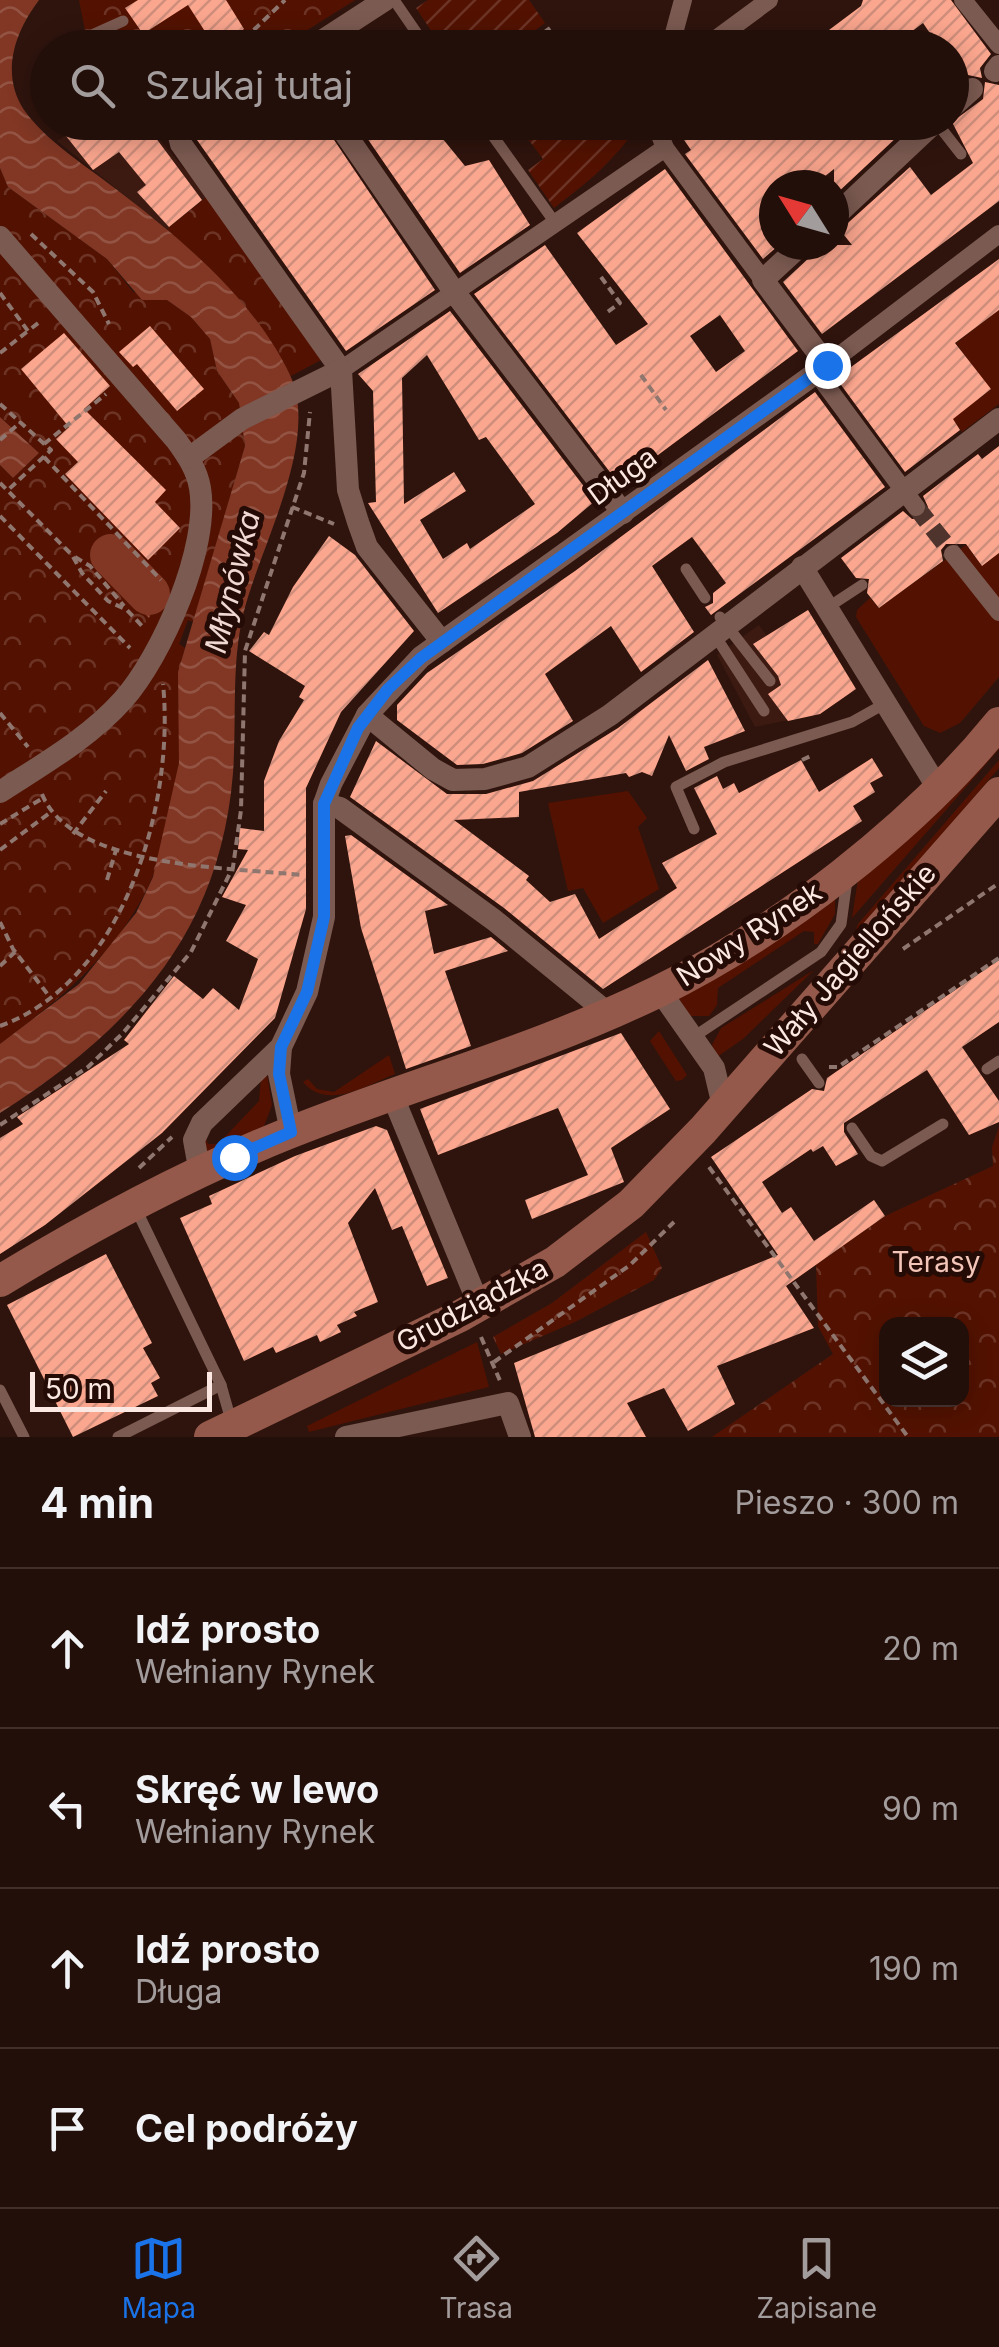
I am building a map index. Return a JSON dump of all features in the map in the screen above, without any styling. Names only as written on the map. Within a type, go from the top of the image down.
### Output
[{"type":"main road","points":[[939,790],[999,723]]},
{"type":"main road","name":"Nowy Rynek","points":[[660,991],[848,870],[939,790]]},
{"type":"main road","name":"Wały Jagiellońskie","points":[[713,1118],[999,792]]},
{"type":"main road","points":[[0,1281],[134,1205],[291,1132],[393,1097],[660,991]]},
{"type":"main road","name":"Grudziądzka","points":[[221,1432],[479,1319],[650,1189],[713,1118]]},
{"type":"street","points":[[329,30],[349,9],[386,0]]},
{"type":"street","points":[[675,30],[683,0]]},
{"type":"street","points":[[728,30],[769,0]]},
{"type":"street","points":[[963,0],[999,45]]},
{"type":"street","points":[[969,92],[972,89]]},
{"type":"street","points":[[182,140],[181,144],[341,370],[348,490],[358,522],[367,546],[442,642]]},
{"type":"street","points":[[349,140],[455,293],[623,513]]},
{"type":"street","points":[[663,140],[763,280],[910,499]]},
{"type":"street","points":[[849,203],[917,140]]},
{"type":"street","points":[[189,458],[242,418],[302,402],[341,370],[666,148]]},
{"type":"street","name":"Długa","points":[[324,804],[367,715],[399,676],[821,369],[999,234]]},
{"type":"street","points":[[0,237],[62,304],[189,458],[202,506],[192,559],[148,668],[96,726],[0,792]]},
{"type":"street","points":[[763,280],[785,260]]},
{"type":"street","points":[[367,715],[442,776],[474,780],[503,776],[550,755],[720,625],[802,567],[910,499],[999,419]]},
{"type":"street","points":[[953,554],[999,612]]},
{"type":"street","points":[[802,567],[830,606],[939,790]]},
{"type":"street","points":[[291,1132],[279,1074],[281,1047],[307,992],[324,917],[324,804],[340,808],[448,884],[609,1014]]},
{"type":"street","name":"Nowy Rynek","points":[[660,991],[714,1068],[713,1118]]},
{"type":"street","points":[[200,1173],[194,1140],[202,1122],[281,1047]]},
{"type":"street","points":[[393,1097],[479,1319]]},
{"type":"street","points":[[358,1436],[438,1426],[508,1404],[520,1437]]},
{"type":"lane","points":[[394,0],[415,30]]},
{"type":"lane","points":[[101,30],[122,20]]},
{"type":"lane","points":[[497,140],[556,224]]},
{"type":"lane","points":[[950,140],[961,154]]},
{"type":"lane","points":[[686,569],[705,598]]},
{"type":"lane","points":[[830,606],[862,586]]},
{"type":"lane","points":[[720,625],[770,682]]},
{"type":"lane","points":[[720,625],[764,711]]},
{"type":"lane","points":[[694,829],[676,787],[724,762],[852,722],[886,703]]},
{"type":"lane","points":[[692,1038],[821,952],[841,924],[848,870]]},
{"type":"lane","points":[[802,1059],[820,1083]]},
{"type":"lane","points":[[987,1069],[999,1061]]},
{"type":"lane","points":[[852,1128],[871,1156],[882,1161],[944,1124]]},
{"type":"lane","points":[[134,1205],[222,1385],[221,1432]]},
{"type":"lane","points":[[118,1437],[222,1385]]},
{"type":"lane","points":[[0,1390],[24,1437]]},
{"type":"path","points":[[254,30],[285,0]]},
{"type":"path","points":[[601,277],[620,304],[606,313]]},
{"type":"path","points":[[0,293],[28,331]]},
{"type":"path","points":[[0,354],[62,304]]},
{"type":"path","points":[[641,376],[666,410]]},
{"type":"path","points":[[44,444],[105,394]]},
{"type":"path","points":[[0,1125],[88,1067],[123,1032],[190,952],[233,867],[240,810],[245,651],[311,436],[302,402]]},
{"type":"path","points":[[0,404],[50,450],[8,490]]},
{"type":"path","points":[[0,440],[21,422]]},
{"type":"path","points":[[44,457],[177,600]]},
{"type":"path","points":[[0,483],[72,555],[116,592],[126,610],[160,644]]},
{"type":"path","points":[[292,508],[338,525],[358,522]]},
{"type":"path","points":[[0,516],[163,682],[166,719],[160,792],[146,856],[106,932],[49,996],[0,1026]]},
{"type":"path","points":[[72,555],[82,574],[108,601],[126,610]]},
{"type":"path","points":[[0,713],[30,751],[37,768]]},
{"type":"path","points":[[73,834],[106,792]]},
{"type":"path","points":[[0,824],[43,798],[73,834],[116,850],[312,876]]},
{"type":"path","points":[[0,850],[52,812]]},
{"type":"path","points":[[107,880],[116,850]]},
{"type":"path","points":[[890,957],[999,883]]},
{"type":"path","points":[[0,922],[15,952],[49,996]]},
{"type":"path","points":[[0,966],[15,952]]},
{"type":"path","points":[[814,1068],[838,1067],[999,958]]},
{"type":"path","points":[[137,1170],[178,1131]]},
{"type":"path","points":[[706,1163],[908,1437]]},
{"type":"path","points":[[479,1319],[494,1362],[630,1265],[674,1222]]},
{"type":"shaded area","points":[[160,140],[208,196],[167,229],[57,141]]},
{"type":"shaded area","points":[[808,610],[856,689],[819,714],[755,727],[717,655],[759,625],[767,636]]},
{"type":"green space","points":[[79,0],[355,0],[308,30],[85,30]]},
{"type":"green space","points":[[428,0],[529,0],[545,23],[536,30],[431,30],[416,8]]},
{"type":"green space","points":[[529,140],[627,140],[594,176],[554,208],[528,170],[543,159]]},
{"type":"green space","points":[[0,168],[8,187],[107,259],[133,292],[167,300],[191,317],[210,339],[217,371],[239,403],[245,446],[194,622],[188,620],[179,644],[185,648],[179,691],[179,763],[161,854],[125,926],[100,957],[71,987],[0,1044],[0,465],[13,478],[39,453],[0,417]]},
{"type":"green space","points":[[208,196],[321,360],[291,376],[253,319],[167,229]]},
{"type":"green space","points":[[999,310],[999,404],[962,432],[936,397],[979,399],[990,390],[956,343]]},
{"type":"green space","points":[[966,545],[982,566],[999,553],[999,677],[960,723],[940,733],[924,726],[856,617],[857,610],[870,598],[879,608]]},
{"type":"green space","points":[[999,744],[999,749],[852,918],[858,879]]},
{"type":"green space","points":[[999,760],[999,768],[852,939],[858,924]]},
{"type":"green space","points":[[628,791],[647,818],[638,827],[659,889],[603,923],[583,888],[568,891],[548,803]]},
{"type":"green space","points":[[835,899],[835,914],[818,944],[814,944],[814,932],[804,931],[718,988],[717,1005],[709,1016],[690,1016],[677,996]]},
{"type":"green space","points":[[814,970],[743,1039],[717,1057],[712,1045],[721,1028]]},
{"type":"green space","points":[[659,1031],[687,1075],[682,1080],[676,1081],[650,1041]]},
{"type":"green space","points":[[389,1055],[395,1074],[348,1093],[324,1095],[303,1082],[308,1079],[317,1089],[334,1092]]},
{"type":"green space","points":[[267,1075],[272,1105],[264,1126],[205,1156],[204,1133],[208,1144],[218,1144],[259,1101],[261,1077]]},
{"type":"green space","name":"Terasy","points":[[999,1127],[999,1437],[712,1437],[833,1354],[818,1326],[816,1265],[885,1216],[993,1166],[992,1147]]},
{"type":"green space","points":[[646,1232],[662,1268],[654,1280],[575,1322],[501,1354],[493,1337],[552,1303]]},
{"type":"green space","points":[[477,1342],[489,1387],[309,1432],[307,1426]]},
{"type":"water","name":"Młynówka","points":[[0,0],[39,0],[17,39],[12,67],[17,96],[30,117],[30,140],[52,140],[190,249],[236,296],[275,347],[290,375],[297,402],[298,431],[284,495],[239,635],[233,773],[225,830],[209,882],[188,929],[160,972],[127,1011],[89,1048],[0,1113],[0,1044],[79,984],[136,913],[153,877],[179,763],[178,672],[245,446],[239,403],[217,371],[210,339],[191,317],[167,300],[142,300],[107,259],[8,187],[0,168]]},
{"type":"water","points":[[0,417],[39,453],[13,478],[0,465]]},
{"type":"water","points":[[145,568],[162,586],[149,618],[123,591]]},
{"type":"building","points":[[138,0],[226,0],[244,29],[204,30],[188,5],[149,30],[140,30],[125,8]]},
{"type":"building","points":[[863,0],[951,0],[991,54],[980,68],[982,78],[969,75],[969,30],[928,30],[923,23],[914,30],[829,30],[861,6]]},
{"type":"building","points":[[985,82],[999,85],[999,201],[822,334],[783,282],[807,260],[849,260],[849,222],[910,167],[931,195],[973,163],[961,140],[969,140],[969,109],[983,99]]},
{"type":"building","points":[[69,140],[157,140],[202,200],[169,227],[137,192],[146,185],[119,152],[93,170]]},
{"type":"building","points":[[197,140],[334,140],[435,290],[346,351]]},
{"type":"building","points":[[368,140],[444,140],[465,166],[489,160],[530,225],[460,273]]},
{"type":"building","points":[[684,140],[894,140],[849,182],[849,170],[759,170],[759,254],[685,154],[691,150]]},
{"type":"building","points":[[665,169],[798,351],[619,484],[474,294],[545,245],[616,345],[648,324],[577,233]],"holes":[[[720,315],[745,351],[716,372],[690,336]]]},
{"type":"building","points":[[999,259],[999,310],[955,343],[991,389],[953,419],[960,430],[905,472],[836,378]]},
{"type":"building","points":[[450,311],[595,501],[557,533],[438,613],[368,503],[376,502],[373,391],[358,374]],"holes":[[[427,355],[479,440],[486,437],[535,504],[470,549],[467,543],[443,559],[420,520],[466,491],[454,472],[404,504],[402,378]]]},
{"type":"building","points":[[150,326],[204,389],[177,411],[137,364],[133,367],[119,352]]},
{"type":"building","points":[[64,333],[110,386],[84,409],[166,490],[155,502],[180,528],[148,560],[65,474],[78,462],[56,439],[69,427],[21,369]]},
{"type":"building","points":[[815,392],[885,487],[711,615],[705,607],[713,603],[713,593],[726,583],[692,537],[652,566],[694,632],[641,672],[611,626],[545,674],[573,721],[522,753],[483,764],[457,765],[397,720],[397,705],[427,673],[575,571]]},
{"type":"building","points":[[999,446],[999,553],[982,566],[966,544],[946,544],[941,550],[943,561],[879,608],[867,593],[869,579],[856,578],[841,558],[903,511],[912,519],[923,518],[928,507],[923,496],[978,454],[982,459]]},
{"type":"building","points":[[329,536],[355,555],[414,631],[341,712],[306,788],[306,909],[275,1018],[162,1133],[45,1225],[0,1254],[0,1138],[23,1124],[17,1117],[129,1044],[124,1040],[174,976],[203,999],[213,988],[239,1010],[258,959],[226,941],[246,905],[222,897],[248,850],[238,849],[240,828],[264,831],[264,781],[279,741],[304,700],[299,697],[305,686],[249,651],[264,632],[269,635],[293,587]]},
{"type":"building","points":[[808,610],[856,689],[820,714],[788,721],[768,694],[781,685],[778,676],[753,644]]},
{"type":"building","points":[[708,660],[745,731],[704,747],[709,759],[686,771],[669,735],[652,776],[642,772],[629,777],[626,773],[519,792],[519,817],[454,820],[529,876],[526,880],[550,902],[575,894],[599,939],[677,888],[662,863],[717,834],[694,788],[717,776],[723,789],[734,783],[739,793],[801,760],[819,792],[872,758],[883,776],[870,783],[875,792],[853,806],[862,821],[603,989],[504,908],[350,797],[376,741],[447,794],[486,794],[533,781],[618,728]]},
{"type":"building","points":[[351,835],[448,905],[425,911],[434,954],[491,937],[508,951],[445,971],[471,1046],[406,1069],[361,928],[345,836]]},
{"type":"building","points":[[999,960],[999,1022],[962,1047],[999,1101],[999,1122],[969,1135],[927,1070],[844,1123],[844,1132],[858,1154],[836,1166],[823,1146],[813,1152],[811,1149],[762,1182],[782,1213],[791,1207],[814,1241],[874,1200],[885,1216],[786,1286],[814,1328],[717,1366],[735,1404],[688,1431],[664,1388],[627,1403],[646,1437],[535,1437],[514,1363],[778,1255],[711,1157],[812,1089],[824,1091],[827,1078]]},
{"type":"building","points":[[621,1033],[670,1109],[611,1148],[624,1182],[532,1219],[525,1200],[588,1175],[558,1108],[438,1155],[420,1109]]},
{"type":"building","points":[[376,1126],[387,1130],[448,1278],[427,1286],[402,1226],[392,1230],[375,1188],[348,1223],[378,1302],[354,1312],[357,1316],[337,1325],[341,1332],[320,1342],[317,1335],[276,1353],[273,1347],[244,1361],[180,1218],[212,1204],[209,1196],[295,1156]]},
{"type":"building","points":[[106,1254],[152,1343],[143,1348],[160,1378],[151,1383],[158,1396],[73,1437],[7,1305]]},
{"type":"waterway","points":[[111,555],[149,594]]},
{"type":"tunnel","points":[[916,507],[953,554]]},
{"type":"route","points":[[234,1157],[291,1132],[279,1074],[281,1047],[307,992],[319,946],[326,877],[324,804],[342,759],[367,715],[399,676],[421,658],[827,365]]}]
